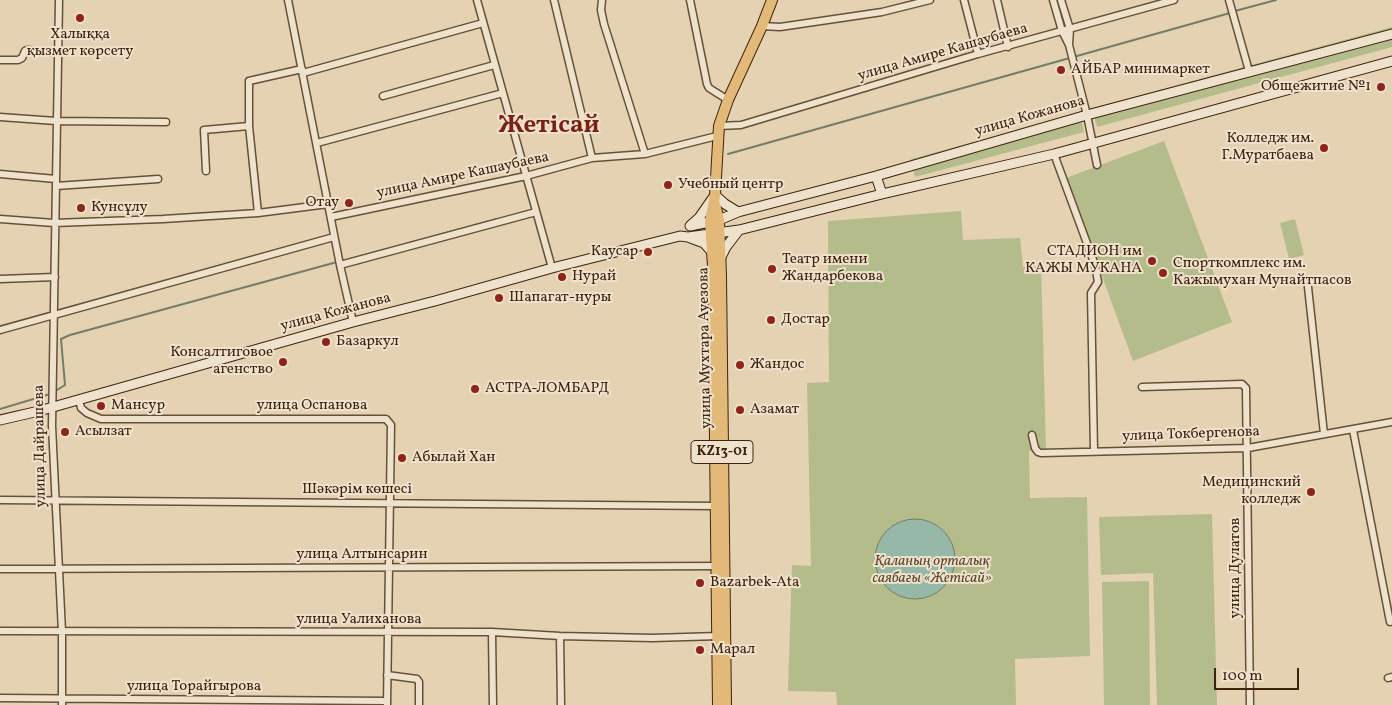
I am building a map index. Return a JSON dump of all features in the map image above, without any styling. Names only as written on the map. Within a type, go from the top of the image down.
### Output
[{"type":"main road","name":"улица Мухтара Ауезова","points":[[718,705],[721,636],[714,198],[718,131],[728,100],[772,0]]},
{"type":"main road","name":"улица Мухтара Ауезова","points":[[716,256],[714,506],[720,566]]},
{"type":"main road","name":"улица Мухтара Ауезова","points":[[721,636],[726,705]]},
{"type":"street","name":"улица Дайрашева","points":[[59,0],[52,426],[54,500],[62,632],[62,702]]},
{"type":"street","points":[[288,0],[332,217],[334,236],[353,322]]},
{"type":"street","points":[[477,0],[552,268]]},
{"type":"street","points":[[554,0],[592,158]]},
{"type":"street","points":[[602,0],[600,10],[645,154]]},
{"type":"street","points":[[690,0],[707,84],[709,88],[728,100]]},
{"type":"street","points":[[762,26],[780,27],[882,12],[930,0]]},
{"type":"street","points":[[964,0],[978,54]]},
{"type":"street","points":[[997,0],[1008,47]]},
{"type":"street","points":[[1054,0],[1062,31],[1069,45],[1087,115],[1097,165]]},
{"type":"street","points":[[1061,0],[1070,28],[1069,45]]},
{"type":"street","name":"улица Амире Кашаубаева","points":[[332,217],[526,176],[592,158],[645,154],[978,54],[1174,0]]},
{"type":"street","points":[[1229,0],[1249,72]]},
{"type":"street","points":[[258,213],[249,126],[249,81],[303,71],[483,23]]},
{"type":"street","name":"улица Кожанова","points":[[690,226],[876,176],[1087,115],[1392,34]]},
{"type":"street","points":[[0,60],[18,60],[22,58],[27,50],[58,53]]},
{"type":"street","name":"улица Кожанова","points":[[0,420],[79,400],[552,268],[684,236],[740,230],[882,194],[1054,154],[1392,61]]},
{"type":"street","points":[[384,96],[494,65]]},
{"type":"street","points":[[317,144],[503,93]]},
{"type":"street","points":[[0,117],[166,122]]},
{"type":"street","points":[[206,171],[204,130],[249,126]]},
{"type":"street","points":[[1054,154],[1095,264],[1098,282],[1091,293],[1094,451]]},
{"type":"street","points":[[0,174],[56,182],[158,179]]},
{"type":"street","points":[[876,176],[882,194]]},
{"type":"street","points":[[738,212],[714,198],[684,236],[704,243],[716,256],[740,230]]},
{"type":"street","points":[[0,219],[54,223],[258,213],[328,204]]},
{"type":"street","points":[[340,265],[536,212]]},
{"type":"street","points":[[0,330],[334,236]]},
{"type":"street","points":[[0,279],[55,277]]},
{"type":"street","points":[[1308,288],[1324,434]]},
{"type":"street","name":"улица Дулатов","points":[[1142,387],[1245,385],[1248,448],[1250,705]]},
{"type":"street","name":"улица Оспанова","points":[[79,400],[81,408],[87,414],[101,419],[386,419],[391,425],[387,703]]},
{"type":"street","name":"улица Токбергенова","points":[[1032,435],[1033,444],[1038,452],[1248,448],[1392,422]]},
{"type":"street","points":[[1353,430],[1390,622]]},
{"type":"street","name":"Шәкәрім көшесі","points":[[0,500],[714,506]]},
{"type":"street","name":"улица Алтынсарин","points":[[0,569],[720,566]]},
{"type":"street","name":"улица Уалиханова","points":[[0,631],[492,632],[652,638],[721,636]]},
{"type":"street","points":[[492,632],[493,705]]},
{"type":"street","points":[[560,636],[561,705]]},
{"type":"street","points":[[387,675],[417,679],[419,682],[419,705]]},
{"type":"street","name":"улица Торайгырова","points":[[0,698],[62,702],[387,703]]},
{"type":"green space","points":[[1392,27],[1392,47],[1097,127],[1092,108]]},
{"type":"green space","points":[[1080,113],[1084,132],[915,177],[911,159]]},
{"type":"green space","points":[[1164,141],[1232,322],[1133,361],[1066,178]]},
{"type":"green space","name":"Қаланың орталық саябағы «Жетісай»","points":[[961,211],[963,240],[1020,238],[1023,267],[1041,265],[1046,449],[1029,451],[1030,498],[1087,497],[1090,656],[1015,659],[1016,705],[837,705],[836,692],[788,691],[792,565],[811,566],[807,383],[829,382],[828,221]]},
{"type":"green space","points":[[1295,219],[1304,255],[1289,259],[1280,223]]},
{"type":"green space","points":[[1212,514],[1217,705],[1157,705],[1153,573],[1101,575],[1099,517]]},
{"type":"green space","points":[[1149,581],[1150,705],[1104,705],[1102,582]]},
{"type":"shaded area","points":[[907,519],[923,519],[944,530],[955,551],[955,567],[944,588],[923,599],[907,599],[893,593],[881,581],[875,567],[875,551],[881,537],[893,525]]},
{"type":"waterway","points":[[1235,11],[1276,0]]},
{"type":"waterway","points":[[728,154],[1230,13]]},
{"type":"waterway","points":[[342,261],[497,219]]},
{"type":"waterway","points":[[54,392],[65,385],[61,339],[337,262]]},
{"type":"waterway","points":[[0,409],[50,394]]},
{"type":"place","name":"Халыққа қызмет көрсету","points":[[80,18]]},
{"type":"place","name":"АЙБАР минимаркет","points":[[1061,70]]},
{"type":"place","name":"Общежитие №1","points":[[1381,87]]},
{"type":"place","name":"Колледж им. Г.Муратбаева","points":[[1324,148]]},
{"type":"place","name":"Учебный центр","points":[[668,185]]},
{"type":"place","name":"Отау","points":[[349,203]]},
{"type":"place","name":"Кунсұлу","points":[[81,208]]},
{"type":"place","name":"Каусар","points":[[648,252]]},
{"type":"place","name":"СТАДИОН им КАЖЫ МУКАНА","points":[[1152,261]]},
{"type":"place","name":"Театр имени Жандарбекова","points":[[772,269]]},
{"type":"place","name":"Спорткомплекс им. Кажымухан Мунайтпасов","points":[[1163,273]]},
{"type":"place","name":"Нурай","points":[[562,277]]},
{"type":"place","name":"Шапагат-нуры","points":[[499,298]]},
{"type":"place","name":"Достар","points":[[771,320]]},
{"type":"place","name":"Базаркул","points":[[326,342]]},
{"type":"place","name":"Консалтиговое агенство","points":[[283,362]]},
{"type":"place","name":"Жандос","points":[[740,365]]},
{"type":"place","name":"АСТРА-ЛОМБАРД","points":[[475,389]]},
{"type":"place","name":"Мансур","points":[[101,406]]},
{"type":"place","name":"Азамат","points":[[740,410]]},
{"type":"place","name":"Асылзат","points":[[65,432]]},
{"type":"place","name":"Абылай Хан","points":[[402,458]]},
{"type":"place","name":"Медицинский колледж","points":[[1311,492]]},
{"type":"place","name":"Bazarbek-Ata","points":[[700,583]]},
{"type":"place","name":"Марал","points":[[700,650]]},
{"type":"district","name":"Жетісай","points":[[549,127]]}]
